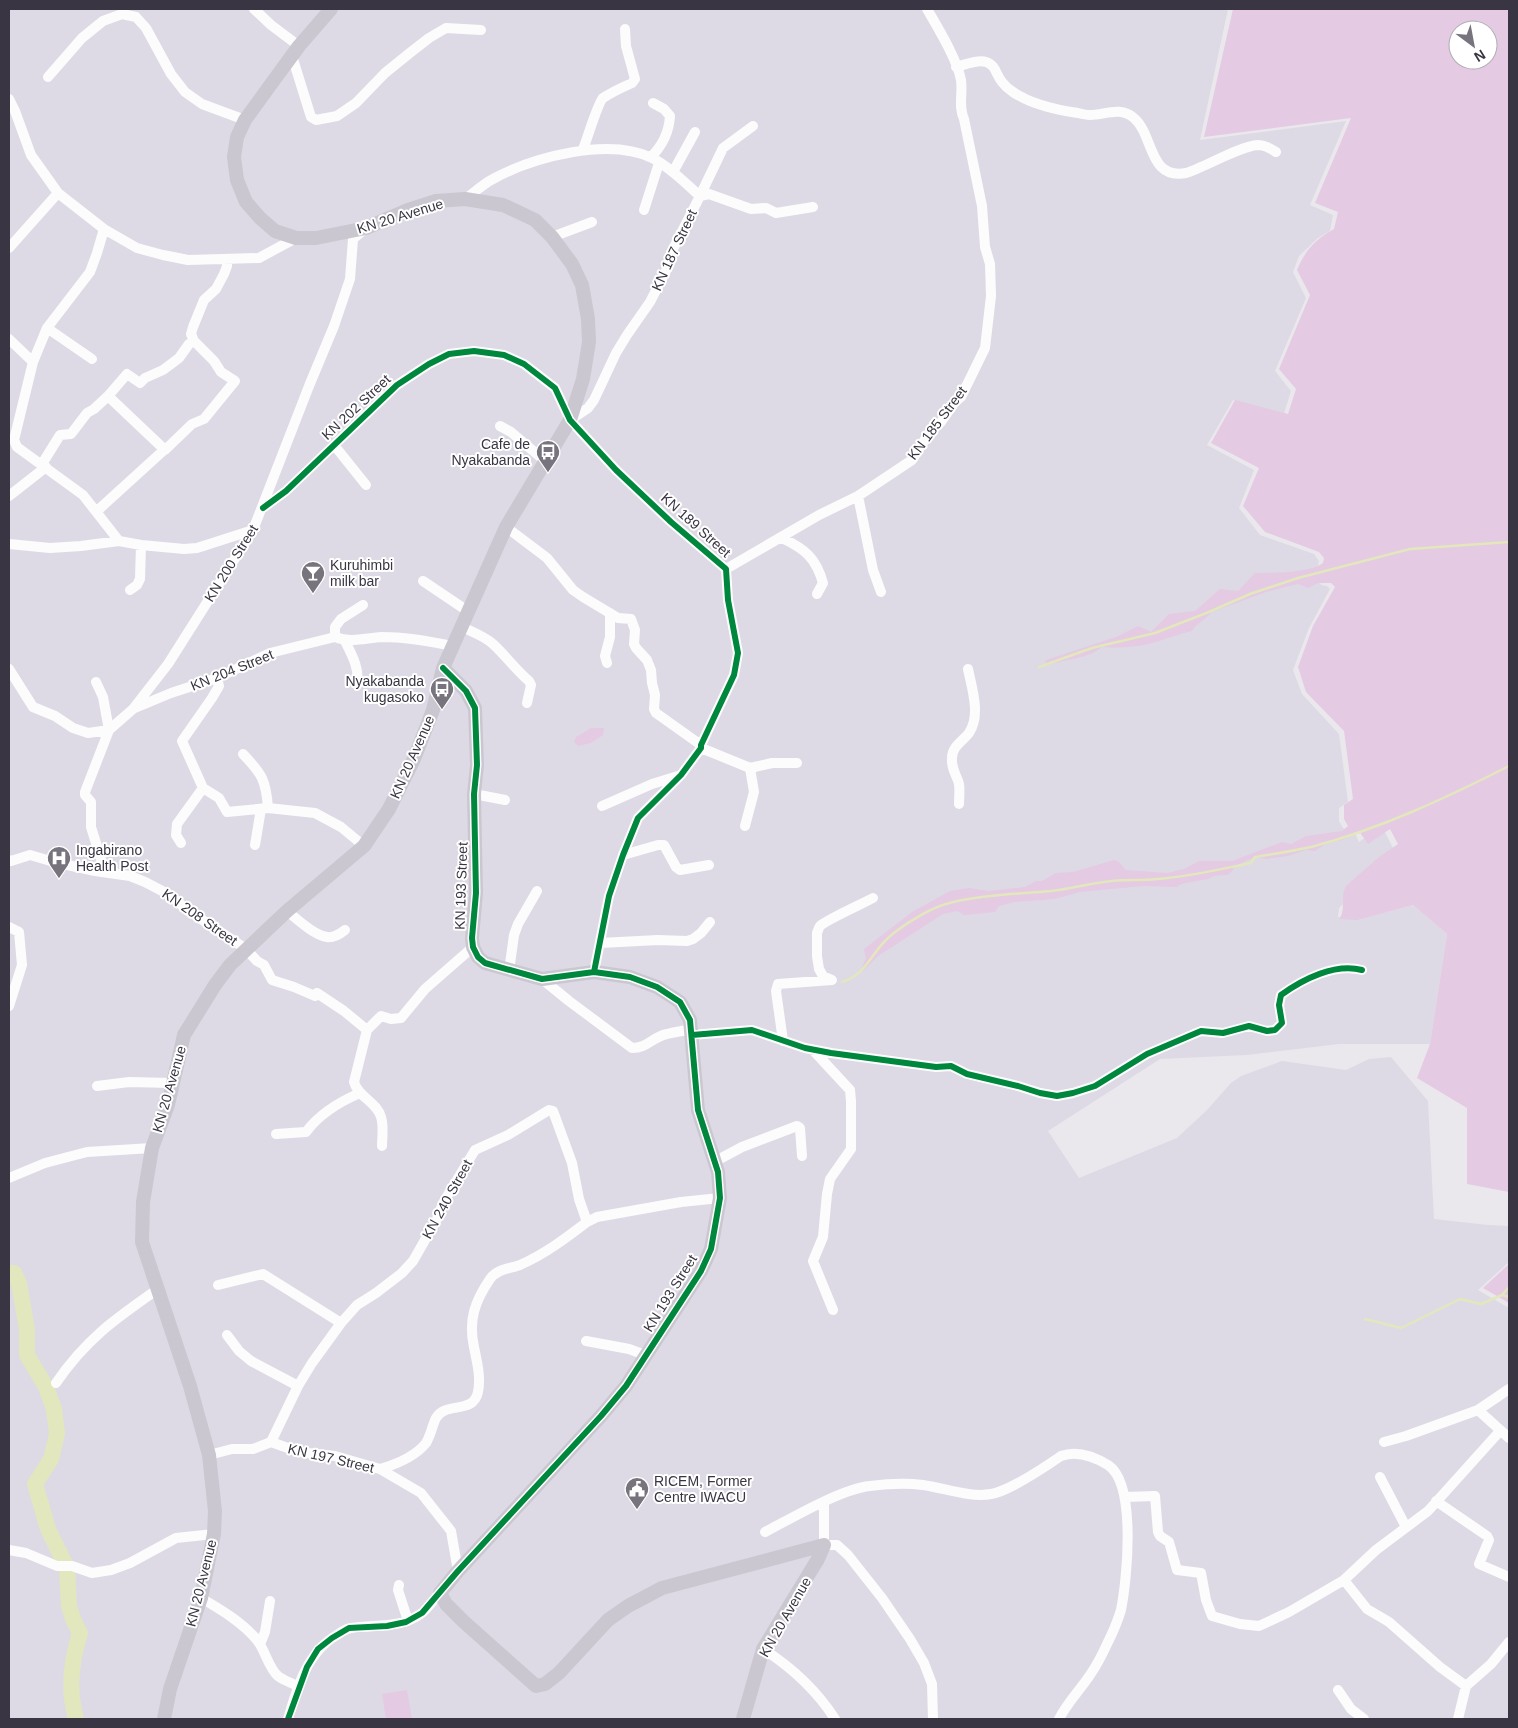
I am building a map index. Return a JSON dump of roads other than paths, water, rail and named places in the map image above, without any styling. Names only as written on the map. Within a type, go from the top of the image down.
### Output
[{"type":"main road","name":"KN 20 Avenue","points":[[164,1719],[170,1689],[201,1598],[214,1534],[215,1511],[209,1455],[190,1386],[142,1242],[143,1202],[152,1148],[168,1105],[184,1036],[215,985],[230,965],[287,911],[364,846],[389,809],[414,759],[434,710],[443,668],[452,646],[506,527],[570,420],[583,379],[589,342],[588,319],[582,285],[572,264],[552,237],[535,220],[503,206],[465,199],[436,201],[408,210],[366,228],[316,238],[296,238],[276,231],[260,218],[246,202],[237,180],[234,156],[237,137],[245,120],[296,51],[331,9]]},
{"type":"main road","name":"KN 193 Street","points":[[440,1593],[458,1571],[602,1416],[626,1386],[701,1271],[711,1249],[720,1198],[718,1172],[698,1110],[690,1020],[680,1002],[657,987],[630,977],[594,972],[542,979],[485,963],[478,957],[473,947],[472,938],[476,893],[474,794],[477,765],[475,708],[466,691],[443,668]]},
{"type":"main road","name":"KN 20 Avenue","points":[[742,1719],[763,1649],[814,1567],[824,1545]]},
{"type":"main road","points":[[440,1593],[446,1604],[463,1621],[536,1686],[545,1684],[559,1674],[608,1620],[628,1606],[662,1588],[824,1545]]},
{"type":"street","points":[[254,9],[296,51],[311,117],[316,120],[337,116],[356,103],[385,73],[429,38],[446,28],[481,30]]},
{"type":"street","name":"KN 185 Street","points":[[726,569],[820,515],[858,496],[912,460],[929,433],[941,422],[955,402],[962,397],[985,348],[991,296],[990,264],[985,246],[982,206],[964,119],[960,110],[961,81],[927,9]]},
{"type":"street","points":[[48,77],[82,38],[103,20],[122,14],[136,17],[146,28],[171,74],[184,92],[202,104],[245,120]]},
{"type":"street","points":[[583,149],[598,104],[603,98],[632,83],[635,79],[626,46],[625,29]]},
{"type":"street","points":[[956,67],[984,61],[995,69],[1001,82],[1013,92],[1028,100],[1057,110],[1090,115],[1120,112],[1129,114],[1139,123],[1154,156],[1167,172],[1186,173],[1256,145],[1265,146],[1276,152]]},
{"type":"street","points":[[9,99],[16,111],[31,154],[58,194],[104,229],[137,248],[188,260],[259,258],[296,238]]},
{"type":"street","points":[[644,210],[655,160],[666,135],[670,116],[664,109],[653,103]]},
{"type":"street","points":[[700,196],[723,148],[753,126]]},
{"type":"street","points":[[673,172],[695,132]]},
{"type":"street","name":"KN 187 Street","points":[[465,199],[492,179],[529,163],[583,149],[624,149],[655,160],[673,172],[700,196],[671,253],[667,270],[650,302],[616,353],[594,400],[588,408],[570,420]]},
{"type":"street","points":[[9,248],[58,194]]},
{"type":"street","points":[[700,196],[709,194],[752,209],[766,208],[776,214],[813,207]]},
{"type":"street","points":[[552,237],[592,222]]},
{"type":"street","name":"KN 200 Street","points":[[109,730],[133,709],[168,664],[253,530],[334,326],[350,279],[353,239],[366,228]]},
{"type":"street","points":[[104,229],[98,253],[90,272],[47,328],[33,362],[14,440],[17,447],[83,495],[119,541]]},
{"type":"street","points":[[97,511],[192,424],[204,420],[235,381],[221,372],[214,361],[194,341],[191,334],[204,300],[216,289],[224,274],[227,260]]},
{"type":"street","points":[[47,328],[92,359]]},
{"type":"street","points":[[9,339],[33,362]]},
{"type":"street","points":[[9,496],[31,480],[44,465],[60,435],[71,434],[87,413],[108,396],[127,374],[140,383],[145,378],[163,370],[179,358],[189,344],[194,341]]},
{"type":"street","name":"KN 202 Street","points":[[263,508],[286,491],[397,385],[429,364],[449,354],[474,351],[504,355],[524,364],[555,388],[570,420]]},
{"type":"street","points":[[108,396],[165,450]]},
{"type":"street","name":"KN 189 Street","points":[[570,420],[616,470],[671,522],[726,569],[728,600],[738,653],[734,675],[701,746],[681,775],[638,818],[609,896],[594,972]]},
{"type":"street","points":[[500,426],[511,432],[545,461]]},
{"type":"street","points":[[334,445],[366,485]]},
{"type":"street","points":[[858,496],[873,570],[881,592]]},
{"type":"street","points":[[506,527],[547,558],[573,590],[618,618],[631,620],[635,630],[634,644],[647,660],[651,670],[655,694],[654,709],[656,713],[701,746],[750,768],[772,763],[797,763]]},
{"type":"street","points":[[9,544],[50,548],[119,541],[184,549],[197,548],[253,530]]},
{"type":"street","points":[[782,538],[795,544],[814,561],[822,583],[817,594]]},
{"type":"street","points":[[130,590],[140,580],[141,545]]},
{"type":"street","points":[[423,581],[469,612]]},
{"type":"street","points":[[363,605],[341,619],[335,627],[335,637],[345,641],[382,637],[417,639],[452,646]]},
{"type":"street","points":[[607,663],[605,656],[610,636],[610,613]]},
{"type":"street","points":[[462,627],[494,645],[505,658],[530,680],[531,685],[526,703]]},
{"type":"street","name":"KN 204 Street","points":[[133,709],[171,693],[217,678],[270,653],[335,637]]},
{"type":"street","points":[[345,641],[357,667],[357,685]]},
{"type":"street","points":[[9,668],[33,707],[88,733],[109,730]]},
{"type":"street","points":[[959,804],[959,783],[952,771],[952,758],[954,749],[973,727],[976,704],[968,669]]},
{"type":"street","points":[[217,678],[219,686],[182,741],[203,788],[219,798],[227,812],[264,808],[315,812],[341,827],[364,846]]},
{"type":"street","points":[[96,682],[103,697],[109,730],[85,795],[91,802],[91,827],[105,872]]},
{"type":"street","points":[[243,754],[264,780],[264,808],[255,845]]},
{"type":"street","points":[[745,826],[754,792],[750,768]]},
{"type":"street","points":[[602,806],[652,784],[681,775]]},
{"type":"street","points":[[181,842],[176,835],[177,824],[203,788]]},
{"type":"street","points":[[474,794],[505,800]]},
{"type":"street","points":[[623,855],[658,845],[664,846],[676,867],[680,870],[709,865]]},
{"type":"street","name":"KN 208 Street","points":[[10,862],[30,855],[54,862],[130,876],[168,894],[189,911],[246,949],[256,960],[264,965],[272,980],[315,996],[317,993],[344,1010],[367,1030]]},
{"type":"street","points":[[510,971],[514,935],[518,924],[537,891]]},
{"type":"street","points":[[783,1040],[776,991],[778,984],[832,980],[822,976],[819,969],[817,933],[819,928],[821,924],[873,898]]},
{"type":"street","points":[[287,911],[309,928],[327,937],[337,936],[345,930]]},
{"type":"street","points":[[600,943],[649,940],[687,941],[701,933],[710,922]]},
{"type":"street","points":[[9,927],[19,932],[22,966],[9,1006]]},
{"type":"street","points":[[382,1146],[382,1118],[378,1111],[356,1089],[354,1082],[367,1030],[381,1016],[391,1019],[401,1018],[425,989],[473,947]]},
{"type":"street","points":[[542,979],[632,1048],[642,1048],[653,1039],[666,1034],[752,1030],[812,1049],[839,1054],[936,1067],[952,1066],[966,1074],[1018,1086],[1040,1094],[1057,1096],[1095,1086],[1147,1054],[1201,1031],[1223,1033],[1249,1026],[1267,1031],[1275,1030],[1282,1023],[1279,1005],[1281,995],[1291,988],[1310,977],[1333,970],[1356,968],[1362,970]]},
{"type":"street","points":[[812,1049],[850,1090],[852,1102],[850,1149],[830,1179],[823,1237],[813,1261],[833,1310]]},
{"type":"street","points":[[97,1086],[129,1082],[172,1084]]},
{"type":"street","points":[[276,1134],[306,1132],[314,1121],[341,1101],[360,1092]]},
{"type":"street","name":"KN 240 Street","points":[[271,1442],[298,1386],[312,1363],[342,1323],[357,1304],[376,1293],[402,1273],[413,1261],[437,1218],[443,1203],[475,1150],[508,1135],[549,1110],[552,1112],[572,1163],[579,1199],[587,1222]]},
{"type":"street","points":[[714,1162],[742,1147],[797,1126],[800,1128],[802,1156]]},
{"type":"street","points":[[9,1178],[44,1163],[87,1152],[152,1148]]},
{"type":"street","points":[[380,1469],[398,1464],[413,1455],[426,1443],[433,1430],[436,1417],[446,1409],[467,1406],[474,1401],[478,1392],[479,1368],[471,1327],[472,1315],[482,1291],[492,1276],[538,1256],[597,1217],[673,1203],[720,1198]]},
{"type":"street","points":[[218,1284],[264,1274],[342,1323]]},
{"type":"street","points":[[56,1383],[71,1362],[96,1334],[158,1289]]},
{"type":"street","points":[[227,1335],[239,1351],[251,1361],[298,1386]]},
{"type":"street","points":[[586,1341],[628,1349],[645,1355]]},
{"type":"street","points":[[1384,1442],[1478,1410],[1509,1389]]},
{"type":"street","points":[[1478,1410],[1509,1438]]},
{"type":"street","points":[[1125,1497],[1155,1496],[1158,1532],[1160,1536],[1169,1542],[1177,1570],[1201,1573],[1206,1600],[1212,1616],[1240,1624],[1259,1626],[1290,1612],[1344,1580],[1376,1550],[1428,1511],[1500,1430]]},
{"type":"street","name":"KN 197 Street","points":[[209,1455],[232,1449],[253,1449],[271,1442],[299,1452],[335,1456],[380,1469],[421,1493],[452,1532],[458,1571]]},
{"type":"street","points":[[765,1532],[824,1502],[868,1486],[922,1485],[965,1493],[993,1494],[1016,1484],[1068,1453],[1081,1453],[1112,1468],[1117,1475],[1125,1497],[1128,1516],[1128,1554],[1118,1620],[1109,1641],[1090,1674],[1059,1719]]},
{"type":"street","points":[[1380,1477],[1406,1527]]},
{"type":"street","points":[[1436,1501],[1487,1536],[1488,1540],[1479,1564],[1509,1577]]},
{"type":"street","points":[[824,1502],[824,1545],[837,1545],[848,1555],[882,1598],[910,1639],[924,1663],[932,1684],[933,1719]]},
{"type":"street","points":[[9,1550],[26,1553],[57,1566],[72,1566],[92,1573],[112,1570],[130,1563],[176,1538],[214,1534]]},
{"type":"street","points":[[1344,1580],[1367,1609],[1389,1622],[1440,1667],[1466,1686]]},
{"type":"street","points":[[399,1585],[398,1590],[408,1621]]},
{"type":"street","points":[[288,1719],[306,1666],[318,1649],[349,1628],[387,1626],[408,1621],[422,1613],[440,1593]]},
{"type":"street","points":[[201,1598],[242,1624],[260,1644],[267,1655],[273,1671],[280,1678],[299,1687]]},
{"type":"street","points":[[260,1644],[265,1632],[270,1601]]},
{"type":"street","points":[[1458,1719],[1466,1686],[1491,1664],[1509,1642]]},
{"type":"street","points":[[763,1649],[779,1660],[806,1684],[835,1719]]},
{"type":"street","points":[[1338,1690],[1351,1709],[1364,1719]]},
{"type":"waterway","points":[[1039,667],[1092,648],[1155,633],[1250,594],[1298,578],[1410,549],[1509,542]]},
{"type":"waterway","points":[[842,982],[861,971],[880,947],[896,931],[936,907],[982,897],[1052,891],[1111,881],[1181,877],[1251,863],[1255,857],[1311,847],[1387,822],[1461,790],[1509,766]]},
{"type":"waterway","points":[[9,1273],[14,1273],[19,1283],[27,1330],[27,1355],[46,1387],[54,1409],[57,1434],[51,1459],[35,1484],[48,1529],[67,1568],[69,1606],[80,1633],[74,1654],[71,1687],[76,1719]]},
{"type":"waterway","points":[[1502,1295],[1509,1287]]},
{"type":"waterway","points":[[1365,1319],[1401,1328],[1460,1299],[1481,1304],[1502,1295],[1509,1297]]},
{"type":"waterway","points":[[66,1703],[71,1699]]},
{"type":"place","name":"Cafe de Nyakabanda","points":[[548,473]]},
{"type":"place","name":"Kuruhimbi milk bar","points":[[313,594]]},
{"type":"place","name":"Nyakabanda kugasoko","points":[[442,710]]},
{"type":"place","name":"Ingabirano Health Post","points":[[59,879]]},
{"type":"place","name":"RICEM, Former Centre IWACU","points":[[637,1510]]}]
